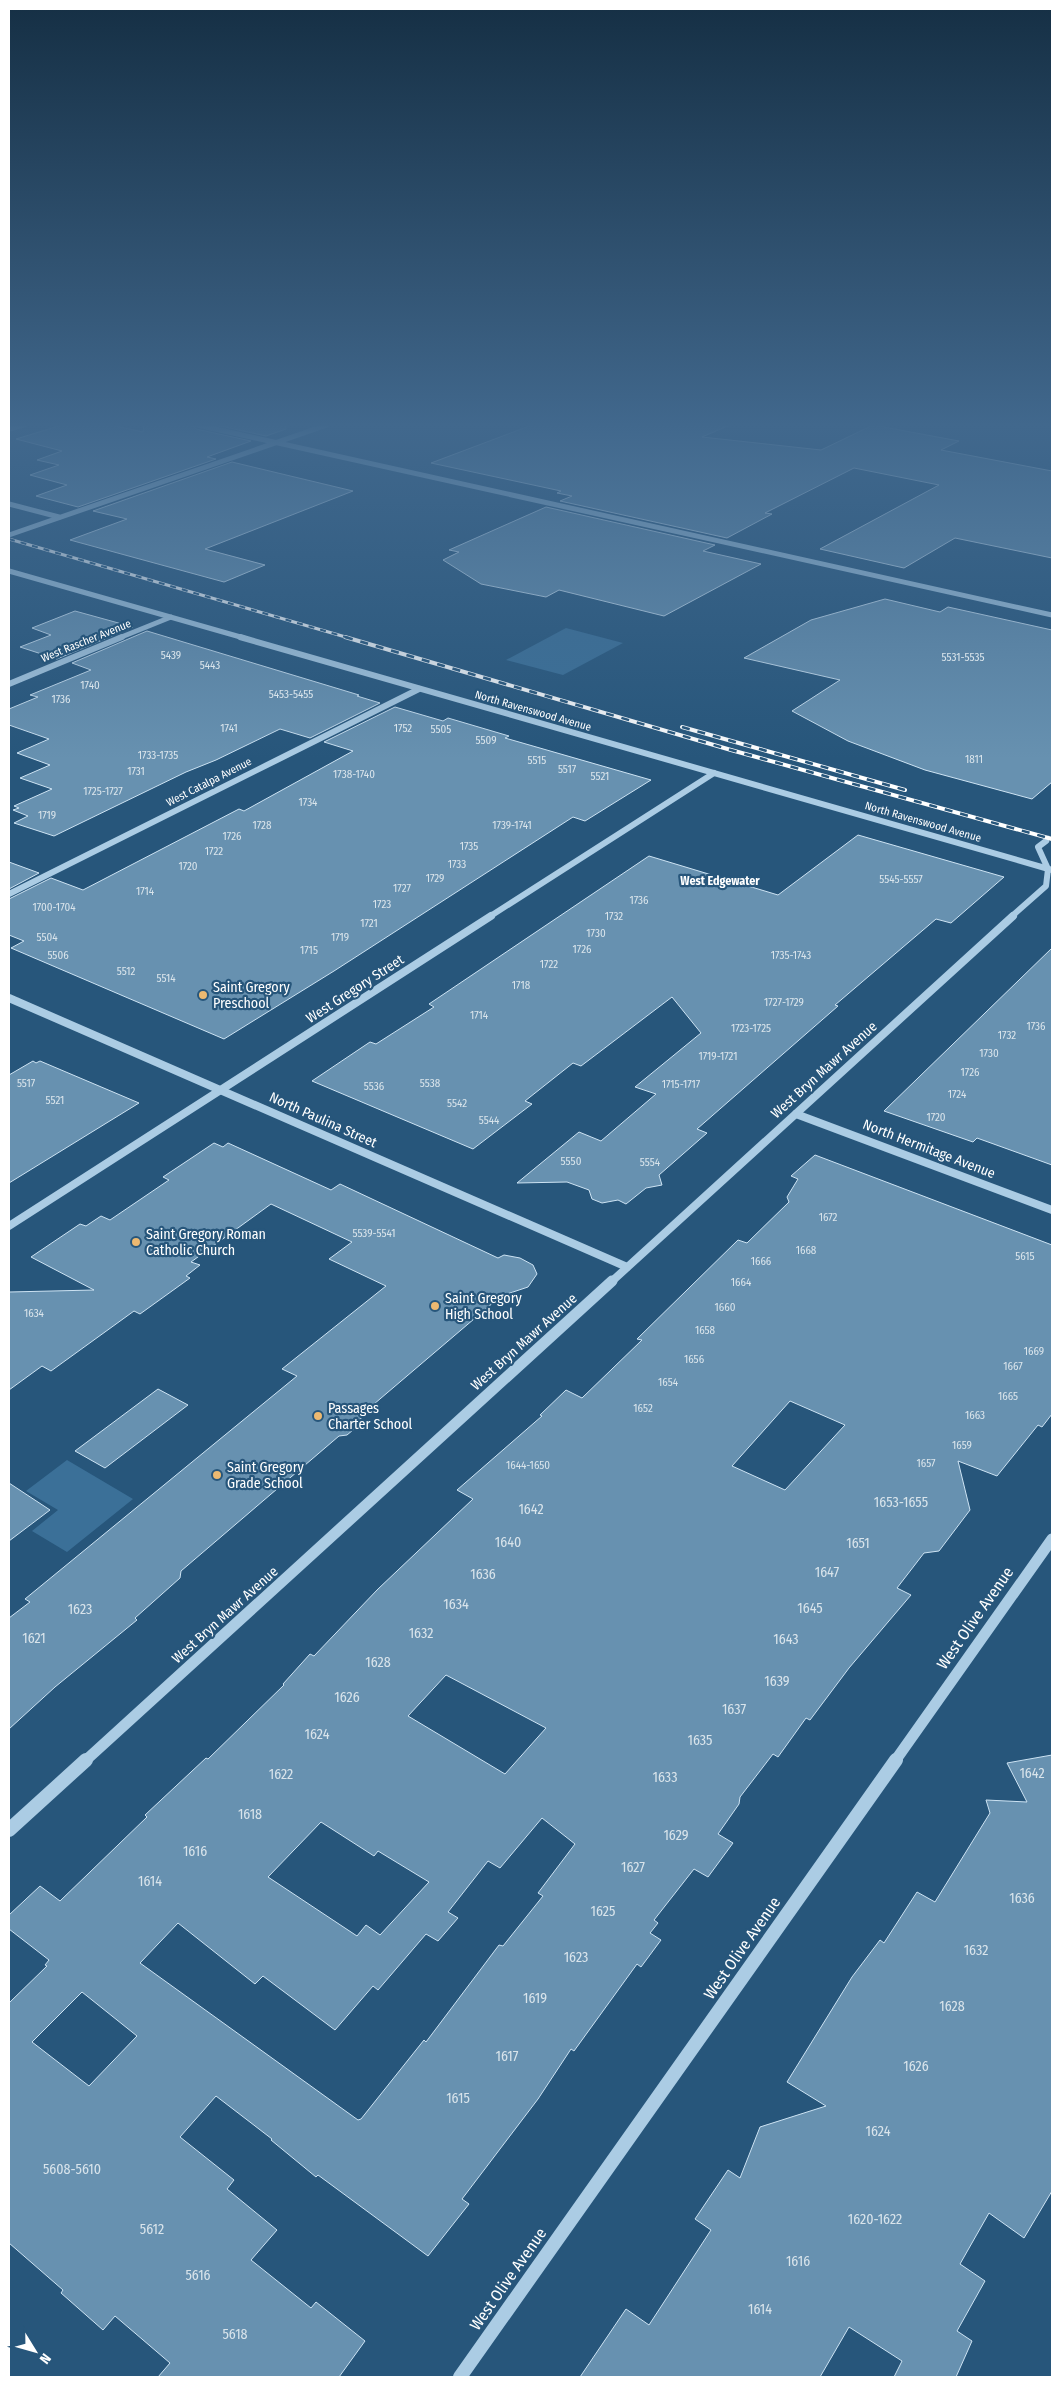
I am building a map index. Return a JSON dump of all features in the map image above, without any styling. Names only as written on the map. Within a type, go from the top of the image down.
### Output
[{"type":"street","points":[[699,536],[1052,615]]},
{"type":"street","name":"North Ravenswood Avenue","points":[[9,571],[1051,868]]},
{"type":"street","name":"West Rascher Avenue","points":[[9,684],[170,617]]},
{"type":"street","name":"West Catalpa Avenue","points":[[9,894],[418,689]]},
{"type":"street","name":"West Gregory Street","points":[[9,1226],[714,773]]},
{"type":"street","points":[[1046,841],[1038,847],[1051,868]]},
{"type":"street","name":"West Bryn Mawr Avenue","points":[[9,1830],[1046,886],[1051,868]]},
{"type":"street","name":"North Paulina Street","points":[[9,998],[627,1268]]},
{"type":"street","name":"North Hermitage Avenue","points":[[796,1114],[1052,1210]]},
{"type":"street","name":"West Olive Avenue","points":[[460,2377],[1052,1539]]},
{"type":"shaded area","points":[[566,628],[623,643],[563,675],[506,660]]},
{"type":"shaded area","points":[[67,1460],[133,1499],[67,1552],[32,1531],[58,1510],[26,1491]]},
{"type":"building","points":[[80,536],[237,536],[205,549],[265,565],[224,582],[70,540]]},
{"type":"building","points":[[480,536],[677,536],[715,545],[703,551],[761,564],[664,616],[559,590],[546,597],[481,584],[443,560],[459,552],[449,550]]},
{"type":"building","points":[[844,536],[1052,536],[1052,558],[955,538],[904,568],[820,549]]},
{"type":"building","points":[[885,599],[940,612],[948,607],[1052,630],[1052,782],[1032,799],[925,770],[848,741],[792,711],[840,680],[744,658],[811,620]]},
{"type":"building","points":[[75,611],[133,627],[57,659],[20,647],[51,635],[32,628]]},
{"type":"building","points":[[147,631],[380,703],[310,738],[280,729],[54,836],[14,823],[28,816],[13,810],[19,808],[14,806],[52,789],[20,778],[50,765],[17,753],[49,739],[9,725],[9,709],[38,697],[30,695],[91,670],[72,663]]},
{"type":"building","points":[[395,707],[443,721],[448,718],[509,736],[505,738],[651,780],[585,821],[573,817],[334,971],[224,1039],[11,948],[24,941],[9,935],[9,899],[51,878],[83,890],[239,809],[244,811],[353,751],[324,742]]},
{"type":"building","points":[[858,835],[1004,877],[951,923],[936,919],[835,1005],[838,1006],[697,1129],[707,1133],[659,1175],[662,1185],[646,1188],[626,1204],[618,1200],[602,1203],[592,1199],[589,1190],[567,1182],[517,1183],[579,1132],[601,1141],[656,1094],[635,1087],[701,1033],[672,997],[581,1066],[573,1063],[525,1101],[532,1104],[473,1149],[312,1081],[370,1042],[376,1044],[434,1007],[429,1004],[649,856],[778,895]]},
{"type":"building","points":[[9,862],[39,873],[9,889]]},
{"type":"building","points":[[1052,948],[1052,1165],[977,1138],[973,1142],[884,1111]]},
{"type":"building","points":[[33,1061],[36,1063],[40,1061],[139,1103],[9,1183],[9,1075]]},
{"type":"building","points":[[214,1143],[223,1147],[228,1143],[331,1190],[340,1184],[498,1258],[504,1255],[520,1258],[533,1265],[537,1274],[528,1287],[501,1296],[367,1410],[369,1411],[357,1422],[359,1425],[347,1435],[339,1436],[181,1571],[180,1578],[135,1618],[137,1620],[55,1687],[9,1729],[9,1618],[30,1602],[25,1599],[297,1376],[282,1369],[386,1286],[329,1259],[352,1242],[271,1204],[191,1262],[200,1265],[186,1276],[190,1278],[140,1314],[134,1311],[51,1371],[42,1366],[9,1390],[9,1292],[94,1290],[31,1257],[80,1224],[86,1226],[101,1216],[110,1220],[169,1180],[163,1177]]},
{"type":"building","points":[[815,1155],[1052,1245],[1052,1414],[1042,1427],[1038,1425],[997,1476],[958,1461],[970,1510],[939,1551],[924,1553],[897,1588],[911,1595],[849,1668],[810,1720],[806,1718],[778,1757],[773,1754],[740,1797],[739,1804],[718,1834],[733,1843],[708,1877],[694,1869],[654,1920],[658,1923],[650,1933],[661,1940],[641,1967],[637,1964],[574,2051],[571,2049],[538,2099],[462,2199],[469,2204],[428,2256],[318,2175],[316,2177],[272,2139],[216,2096],[180,2137],[234,2180],[227,2189],[277,2230],[251,2260],[311,2308],[316,2302],[365,2341],[339,2377],[158,2377],[170,2363],[115,2316],[103,2330],[61,2293],[63,2290],[9,2243],[9,2003],[47,1966],[45,1965],[49,1960],[9,1929],[9,1915],[40,1886],[60,1901],[147,1817],[145,1815],[206,1758],[208,1759],[284,1685],[310,1654],[314,1656],[378,1589],[473,1499],[457,1490],[542,1416],[540,1415],[566,1390],[582,1398],[642,1340],[637,1339],[738,1240],[747,1243],[789,1202],[787,1197],[798,1179],[791,1176]],"holes":[[[790,1401],[845,1425],[785,1490],[732,1466]],[[446,1675],[546,1728],[505,1774],[408,1716]],[[542,1818],[575,1844],[538,1893],[543,1896],[503,1946],[499,1945],[426,2042],[424,2040],[361,2119],[358,2120],[140,1963],[178,1923],[255,1984],[263,1976],[335,2030],[373,1986],[378,1990],[426,1934],[438,1941],[458,1918],[448,1912],[488,1861],[500,1868]],[[321,1822],[374,1856],[378,1851],[429,1882],[380,1935],[366,1925],[357,1936],[268,1877]],[[82,1992],[137,2036],[89,2086],[32,2042]]]},
{"type":"building","points":[[158,1389],[188,1405],[105,1468],[75,1451]]},
{"type":"building","points":[[9,1483],[50,1510],[9,1541]]},
{"type":"building","points":[[1052,1755],[1052,2191],[1024,2238],[989,2213],[960,2264],[985,2281],[957,2331],[972,2341],[956,2377],[894,2377],[902,2361],[849,2327],[820,2377],[580,2377],[626,2309],[649,2325],[711,2230],[695,2219],[728,2170],[740,2178],[760,2127],[826,2106],[787,2082],[852,1977],[880,1940],[884,1943],[917,1892],[935,1902],[990,1813],[986,1800],[1027,1802],[1007,1763]]},
{"type":"tunnel","points":[[1046,841],[1052,836]]},
{"type":"railway","points":[[9,539],[349,638]]},
{"type":"railway","points":[[345,637],[731,750],[1052,839]]},
{"type":"railway","points":[[682,727],[905,790]]},
{"type":"place","name":"Saint Gregory Preschool","points":[[203,995]]},
{"type":"place","name":"Saint Gregory Roman Catholic Church","points":[[136,1242]]},
{"type":"place","name":"Saint Gregory High School","points":[[435,1306]]},
{"type":"place","name":"Passages Charter School","points":[[318,1416]]},
{"type":"place","name":"Saint Gregory Grade School","points":[[217,1475]]},
{"type":"district","name":"West Edgewater","points":[[720,881]]}]
